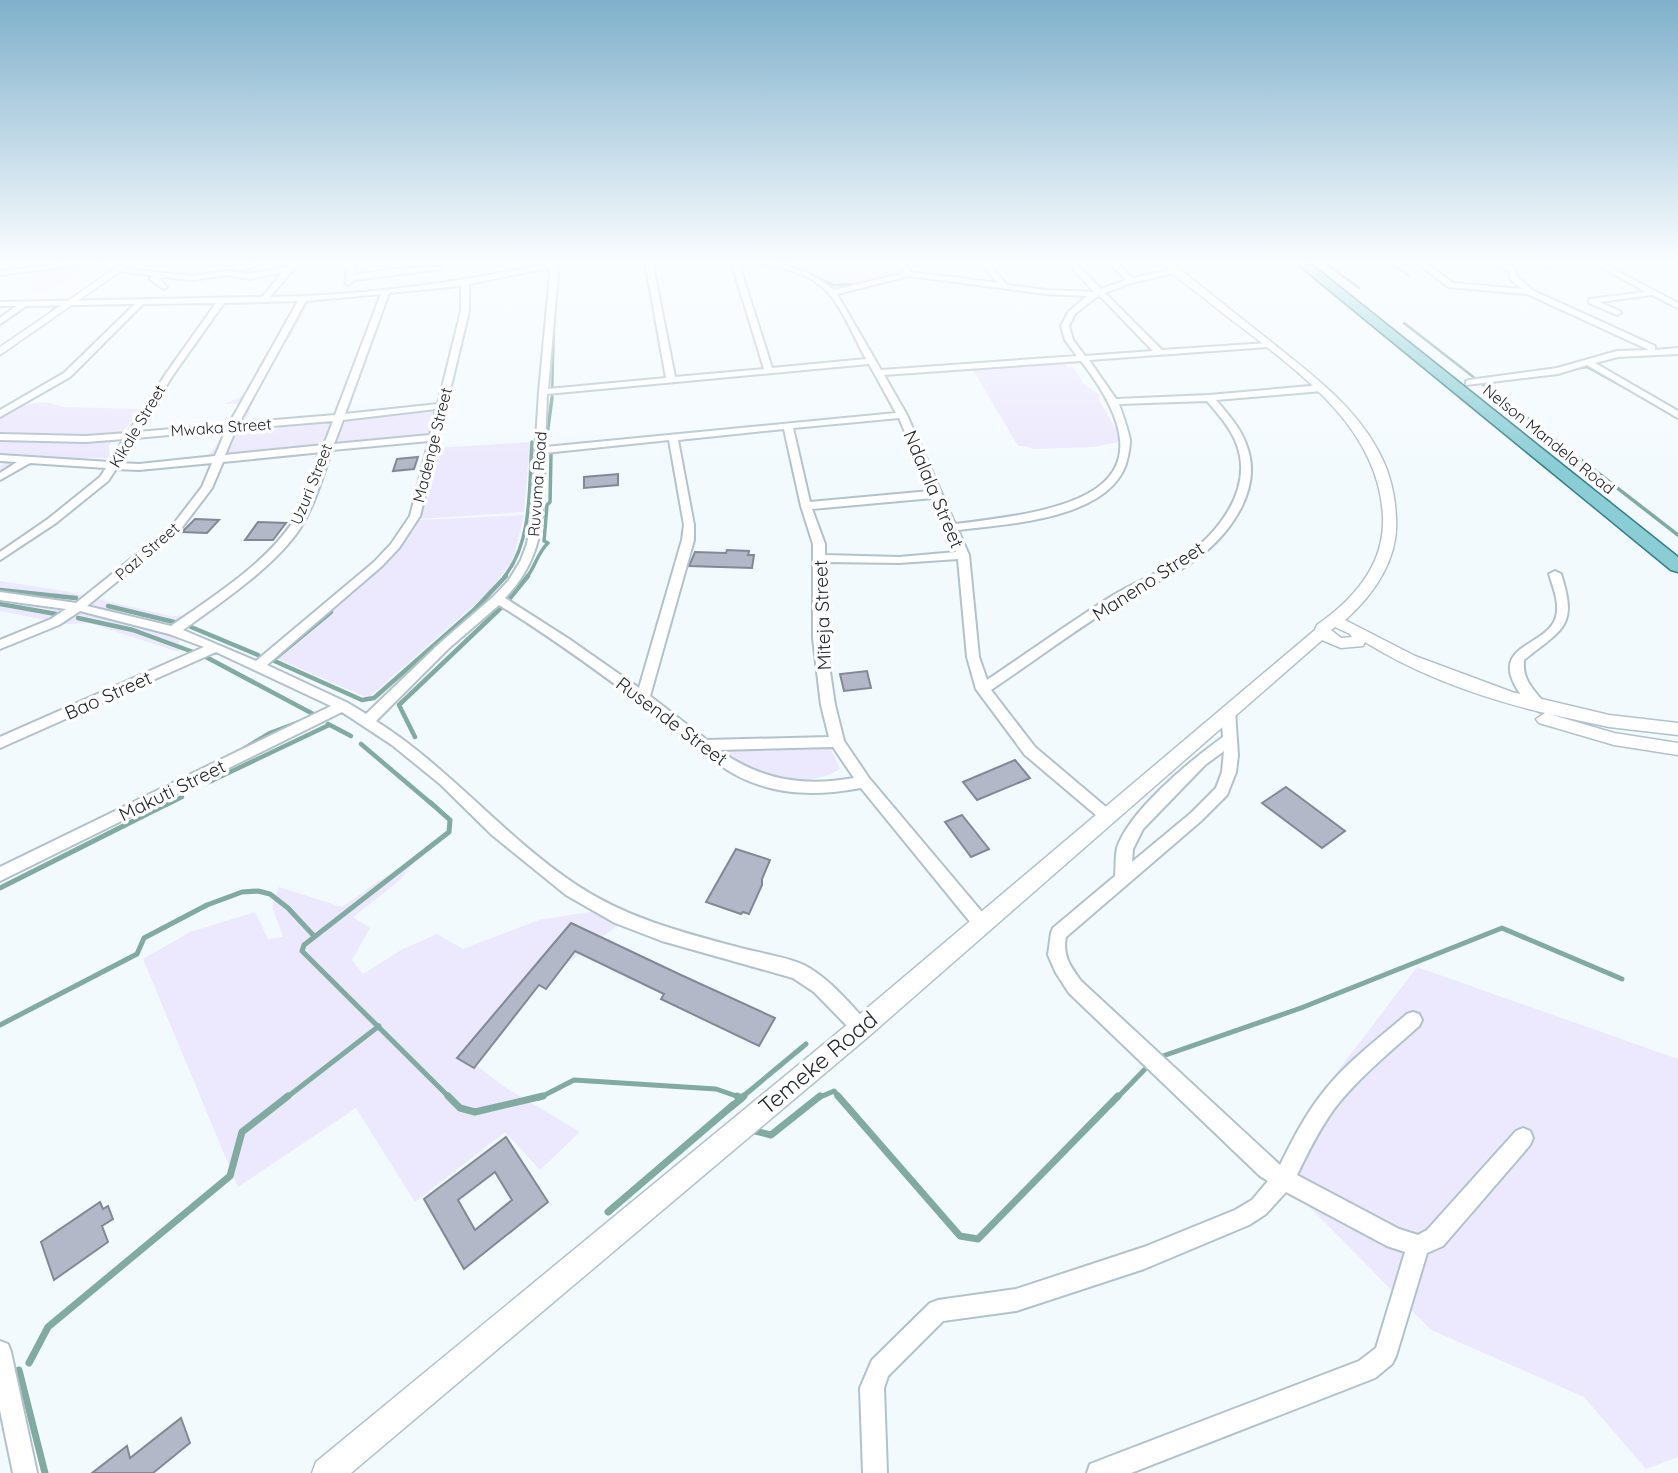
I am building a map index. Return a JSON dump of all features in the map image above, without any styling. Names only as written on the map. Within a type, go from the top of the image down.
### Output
[{"type":"main road","name":"Nelson Mandela Road","points":[[1385,330],[1678,566]]},
{"type":"main road","name":"Nelson Mandela Road","points":[[1401,330],[1678,549]]},
{"type":"street","points":[[0,352],[32,330]]},
{"type":"street","points":[[0,414],[67,375],[113,330]]},
{"type":"street","name":"Kikale Street","points":[[0,558],[81,499],[114,467],[169,374],[201,330]]},
{"type":"street","name":"Pazi Street","points":[[0,645],[55,622],[78,607],[176,528],[207,488],[232,427],[286,330]]},
{"type":"street","name":"Uzuri Street","points":[[173,631],[229,592],[279,546],[297,525],[371,330]]},
{"type":"street","name":"Madenge Street","points":[[257,667],[378,564],[395,546],[415,516],[460,330]]},
{"type":"street","name":"Ruvuma Road","points":[[369,720],[444,646],[498,599],[520,574],[533,544],[550,330]]},
{"type":"street","points":[[661,330],[671,380]]},
{"type":"street","points":[[756,330],[769,371]]},
{"type":"street","name":"Ndalala Street","points":[[854,330],[902,415],[963,555],[973,657],[984,689],[1030,751],[1108,817]]},
{"type":"street","points":[[951,528],[1058,512],[1081,505],[1108,485],[1124,463],[1126,440],[1113,402],[1069,340],[1066,330]]},
{"type":"street","points":[[1137,330],[1158,351]]},
{"type":"street","points":[[1249,330],[1322,388],[1364,435],[1382,469],[1390,518],[1386,551],[1366,591],[1330,632]]},
{"type":"street","points":[[1607,330],[1659,351]]},
{"type":"street","points":[[880,373],[1268,345]]},
{"type":"street","points":[[1469,383],[1548,373],[1617,354],[1678,351]]},
{"type":"street","points":[[543,391],[872,361]]},
{"type":"street","points":[[1589,363],[1678,415]]},
{"type":"street","points":[[1113,402],[1209,398],[1322,388]]},
{"type":"street","name":"Maneno Street","points":[[984,689],[1135,587],[1184,562],[1214,538],[1236,511],[1246,468],[1244,452],[1225,416],[1209,398]]},
{"type":"street","name":"Mwaka Street","points":[[0,437],[65,440],[338,418],[441,405]]},
{"type":"street","points":[[540,450],[902,415]]},
{"type":"street","name":"Miteja Street","points":[[788,426],[806,506],[818,544],[819,638],[828,705],[837,742],[864,782],[981,923]]},
{"type":"street","name":"Mwaka Street","points":[[0,458],[139,467],[436,437]]},
{"type":"street","points":[[643,697],[688,540],[689,525],[673,438]]},
{"type":"street","points":[[0,477],[28,460]]},
{"type":"street","points":[[806,506],[937,494]]},
{"type":"street","points":[[820,558],[899,560],[963,555]]},
{"type":"street","points":[[1539,707],[1522,690],[1516,670],[1518,658],[1539,643],[1563,619],[1565,604],[1555,574]]},
{"type":"street","points":[[0,596],[78,607],[173,631],[216,647],[344,706],[369,720],[445,780],[497,831],[572,890],[621,918],[668,936],[797,971],[820,985],[861,1028]]},
{"type":"street","name":"Rusende Street","points":[[498,599],[643,697],[739,771],[785,787],[829,789],[864,782]]},
{"type":"street","points":[[1354,606],[1355,636]]},
{"type":"street","points":[[1330,632],[1355,636],[1505,704],[1567,726],[1614,739],[1678,749]]},
{"type":"street","name":"Temeke Road","points":[[327,1473],[861,1028],[1292,655],[1330,632]]},
{"type":"street","points":[[1355,636],[1458,680],[1539,707],[1599,719],[1678,729]]},
{"type":"street","name":"Bao Street","points":[[0,743],[216,647]]},
{"type":"street","name":"Makuti Street","points":[[0,874],[344,706]]},
{"type":"street","points":[[1228,711],[1229,772],[1222,790],[1196,817],[1059,933],[1054,944],[1055,954],[1075,987],[1254,1157],[1284,1179],[1395,1238],[1418,1247]]},
{"type":"street","points":[[1123,878],[1125,849],[1137,825],[1200,761],[1230,739]]},
{"type":"street","points":[[707,745],[837,742]]},
{"type":"street","points":[[875,1473],[872,1388],[880,1368],[938,1311],[1016,1300],[1144,1258],[1242,1218],[1259,1207],[1284,1179],[1310,1127],[1329,1100],[1360,1067],[1413,1020]]},
{"type":"street","points":[[1099,1473],[1367,1370],[1384,1356],[1418,1247],[1435,1238],[1522,1138]]},
{"type":"street","points":[[0,1352],[25,1473]]},
{"type":"shaded area","points":[[282,330],[295,330],[278,350],[270,371],[256,393],[245,424],[442,404],[438,437],[330,450],[297,527],[266,554],[285,534],[296,515],[316,452],[203,461],[219,442],[239,404],[224,404],[245,395]]},
{"type":"shaded area","points":[[1064,363],[1068,368],[1073,367],[1084,384],[1099,395],[1099,400],[1123,441],[1094,447],[1033,449],[1018,446],[973,370],[1008,365]]},
{"type":"shaded area","points":[[46,402],[64,407],[144,409],[109,445],[110,458],[35,458],[0,480],[0,466],[17,457],[0,454],[0,419],[22,405]]},
{"type":"shaded area","points":[[530,442],[524,512],[419,519],[437,448]]},
{"type":"shaded area","points":[[524,515],[513,561],[488,593],[368,698],[278,659],[386,564],[419,520]]},
{"type":"shaded area","points":[[266,554],[245,574],[226,589]]},
{"type":"shaded area","points":[[0,581],[64,591],[171,616],[187,614],[226,589],[179,630],[179,652],[89,623],[67,624],[0,611]]},
{"type":"shaded area","points":[[829,745],[840,769],[813,779],[783,777],[726,758],[727,749]]},
{"type":"shaded area","points":[[417,858],[399,881],[353,917],[370,928],[352,960],[363,974],[403,949],[437,934],[463,949],[539,920],[595,911],[617,926],[487,1024],[463,1055],[503,1086],[580,1132],[540,1170],[505,1132],[415,1202],[356,1108],[238,1187],[143,959],[190,932],[255,912],[268,939],[283,937],[272,906],[279,887],[342,907]]},
{"type":"shaded area","points":[[1417,967],[1678,1059],[1678,1457],[1646,1469],[1584,1397],[1431,1330],[1277,1174],[1308,1110]]},
{"type":"building","points":[[418,457],[414,469],[393,471],[397,459]]},
{"type":"building","points":[[618,474],[618,485],[584,488],[584,477]]},
{"type":"building","points":[[195,519],[219,520],[207,533],[182,532]]},
{"type":"building","points":[[258,522],[286,523],[273,540],[245,540]]},
{"type":"building","points":[[727,550],[749,551],[748,555],[754,555],[752,568],[689,566],[695,552],[726,553]]},
{"type":"building","points":[[867,671],[871,688],[844,691],[840,674]]},
{"type":"building","points":[[1015,760],[1030,778],[977,800],[963,782]]},
{"type":"building","points":[[1286,787],[1345,831],[1322,848],[1262,803]]},
{"type":"building","points":[[962,815],[989,849],[971,857],[945,822]]},
{"type":"building","points":[[736,849],[770,860],[749,914],[741,914],[706,902]]},
{"type":"building","points":[[571,923],[775,1018],[759,1046],[661,999],[664,994],[575,951],[546,989],[539,985],[474,1068],[457,1058]]},
{"type":"building","points":[[506,1137],[548,1202],[464,1269],[424,1199]],"holes":[[[495,1172],[512,1200],[475,1230],[458,1200]]]},
{"type":"building","points":[[100,1202],[103,1209],[108,1206],[113,1219],[102,1226],[108,1242],[54,1280],[41,1242]]},
{"type":"building","points":[[181,1418],[190,1443],[153,1473],[92,1473],[127,1446],[130,1458]]},
{"type":"waterway","points":[[552,400],[554,330]]},
{"type":"waterway","points":[[1377,330],[1463,400]]},
{"type":"waterway","points":[[1413,330],[1503,400]]},
{"type":"waterway","points":[[1565,366],[1587,360]]},
{"type":"waterway","points":[[1528,377],[1587,367],[1647,400]]},
{"type":"waterway","points":[[1483,384],[1513,379]]},
{"type":"waterway","points":[[527,577],[548,543],[544,541],[547,505],[550,502],[551,454],[546,442],[552,398]]},
{"type":"waterway","points":[[1461,398],[1547,468]]},
{"type":"waterway","points":[[1501,398],[1678,535]]},
{"type":"waterway","points":[[1644,398],[1653,403]]},
{"type":"waterway","points":[[504,577],[513,563],[525,530],[532,442]]},
{"type":"waterway","points":[[270,659],[362,700],[374,698],[474,610],[506,576]]},
{"type":"waterway","points":[[415,737],[399,705],[506,603],[528,576]]},
{"type":"waterway","points":[[0,590],[76,598]]},
{"type":"waterway","points":[[0,604],[56,614]]},
{"type":"waterway","points":[[108,606],[174,622]]},
{"type":"waterway","points":[[273,660],[331,612]]},
{"type":"waterway","points":[[78,618],[133,630],[193,652]]},
{"type":"waterway","points":[[191,627],[258,655]]},
{"type":"waterway","points":[[206,657],[315,715]]},
{"type":"waterway","points":[[237,753],[270,733],[307,719]]},
{"type":"waterway","points":[[328,724],[351,736]]},
{"type":"waterway","points":[[209,782],[329,725]]},
{"type":"waterway","points":[[361,744],[433,805]]},
{"type":"waterway","points":[[166,805],[182,797]]},
{"type":"waterway","points":[[0,888],[169,803]]},
{"type":"waterway","points":[[378,1027],[302,951],[304,945],[449,832],[450,820],[431,803]]},
{"type":"waterway","points":[[0,1025],[137,954],[144,938],[207,905],[242,892],[258,891],[270,894],[288,908],[314,936]]},
{"type":"waterway","points":[[1157,1058],[1301,1008],[1502,928],[1622,979]]},
{"type":"waterway","points":[[286,1098],[378,1027]]},
{"type":"waterway","points":[[378,1027],[450,1098]]},
{"type":"waterway","points":[[741,1098],[806,1044]]},
{"type":"waterway","points":[[1117,1098],[1150,1064]]},
{"type":"waterway","points":[[543,1096],[574,1080],[716,1089],[741,1098]]},
{"type":"waterway","points":[[818,1098],[834,1091],[840,1098]]},
{"type":"waterway","points":[[29,1363],[48,1327],[230,1176],[242,1132],[288,1096]]},
{"type":"waterway","points":[[450,1098],[460,1108],[475,1112],[543,1096]]},
{"type":"waterway","points":[[539,1098],[543,1096]]},
{"type":"waterway","points":[[737,1096],[741,1098]]},
{"type":"waterway","points":[[751,1130],[771,1135],[820,1096]]},
{"type":"waterway","points":[[838,1096],[960,1236],[978,1239],[1118,1096]]},
{"type":"waterway","points":[[731,1107],[742,1098]]},
{"type":"waterway","points":[[608,1212],[733,1105]]},
{"type":"waterway","points":[[19,1370],[45,1473]]}]
